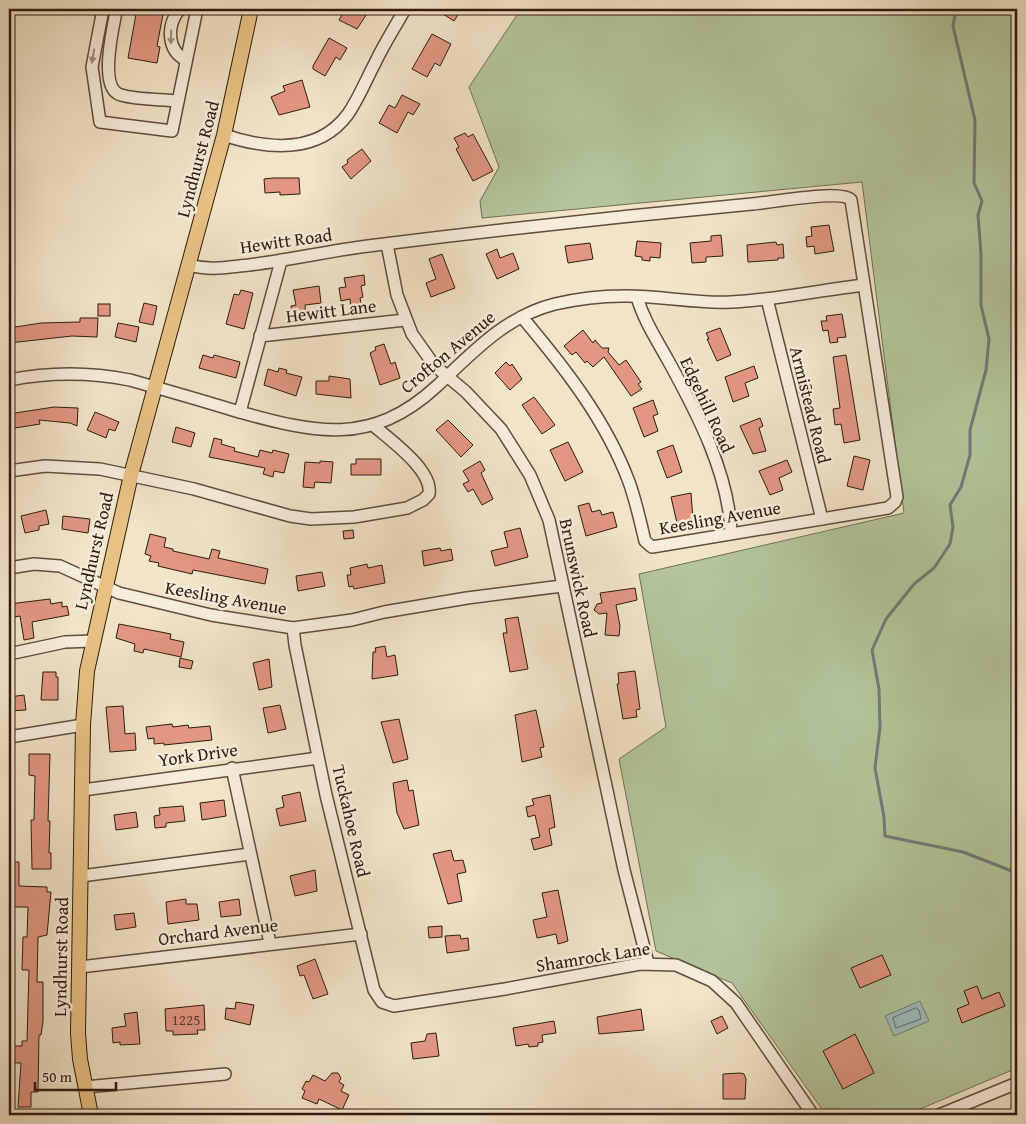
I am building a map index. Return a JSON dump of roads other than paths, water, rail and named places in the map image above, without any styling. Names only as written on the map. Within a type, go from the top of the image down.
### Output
[{"type":"main road","name":"Lyndhurst Road","points":[[91,1115],[85,1087],[78,1033],[83,725],[87,671],[131,475],[224,135],[251,9]]},
{"type":"street","points":[[103,9],[92,67],[100,122],[172,131],[197,9]]},
{"type":"street","points":[[113,9],[116,12],[108,72],[111,87],[120,95],[178,101]]},
{"type":"street","points":[[180,9],[174,18],[170,38],[176,54],[186,60]]},
{"type":"street","points":[[224,135],[262,145],[282,146],[300,145],[328,133],[348,114],[405,9]]},
{"type":"street","points":[[95,91],[111,87]]},
{"type":"street","name":"Hewitt Road","points":[[189,265],[210,269],[280,261],[387,244],[831,194],[848,196],[851,200],[864,285]]},
{"type":"street","name":"Brunswick Road","points":[[387,244],[393,278],[405,320],[421,348],[447,377],[466,392],[501,430],[530,475],[549,520],[624,870],[648,963]]},
{"type":"street","name":"Hewitt Lane","points":[[240,412],[280,261]]},
{"type":"street","name":"Crofton Avenue","points":[[9,380],[74,373],[105,375],[302,428],[348,430],[373,425],[410,408],[447,377],[490,336],[522,317],[548,306],[583,299],[637,297],[702,302],[767,299],[864,285]]},
{"type":"street","name":"Keesling Avenue","points":[[522,317],[565,367],[594,415],[628,480],[647,545],[657,548],[730,533],[888,508],[895,502],[897,497],[864,285]]},
{"type":"street","name":"Edgehill Road","points":[[637,297],[647,326],[687,396],[706,438],[728,508],[730,533]]},
{"type":"street","name":"Armistead Road","points":[[767,299],[822,519]]},
{"type":"street","name":"Hewitt Lane","points":[[260,336],[405,320]]},
{"type":"street","points":[[9,471],[45,466],[68,466],[131,475],[194,489],[290,516],[311,519],[354,517],[407,508],[424,500],[429,494],[428,479],[413,461],[373,425]]},
{"type":"street","name":"Keesling Avenue","points":[[9,568],[34,564],[60,566],[119,593],[174,607],[293,628],[352,620],[384,612],[467,598],[562,586]]},
{"type":"street","name":"Tuckahoe Road","points":[[293,628],[318,758],[377,997],[387,1004],[400,1005]]},
{"type":"street","points":[[9,654],[65,642],[93,641]]},
{"type":"street","points":[[9,737],[83,725]]},
{"type":"street","name":"York Drive","points":[[83,790],[232,768],[318,758]]},
{"type":"street","points":[[232,768],[270,943]]},
{"type":"street","points":[[81,876],[250,854]]},
{"type":"street","name":"Orchard Avenue","points":[[80,966],[360,934]]},
{"type":"street","name":"Shamrock Lane","points":[[400,1005],[524,986],[648,963],[664,963],[690,970],[725,991],[736,1003],[813,1115]]},
{"type":"street","points":[[85,1087],[225,1074]]},
{"type":"street","points":[[939,1115],[1017,1082]]},
{"type":"water","points":[[920,1001],[929,1021],[894,1036],[885,1016]]},
{"type":"waterway","points":[[956,9],[953,26],[975,120],[974,183],[982,201],[978,215],[981,254],[981,305],[989,339],[986,370],[970,430],[970,455],[961,487],[950,505],[953,527],[950,544],[934,568],[914,584],[886,619],[872,650],[879,689],[880,727],[875,768],[884,817],[885,836],[963,852],[1017,873]]}]
